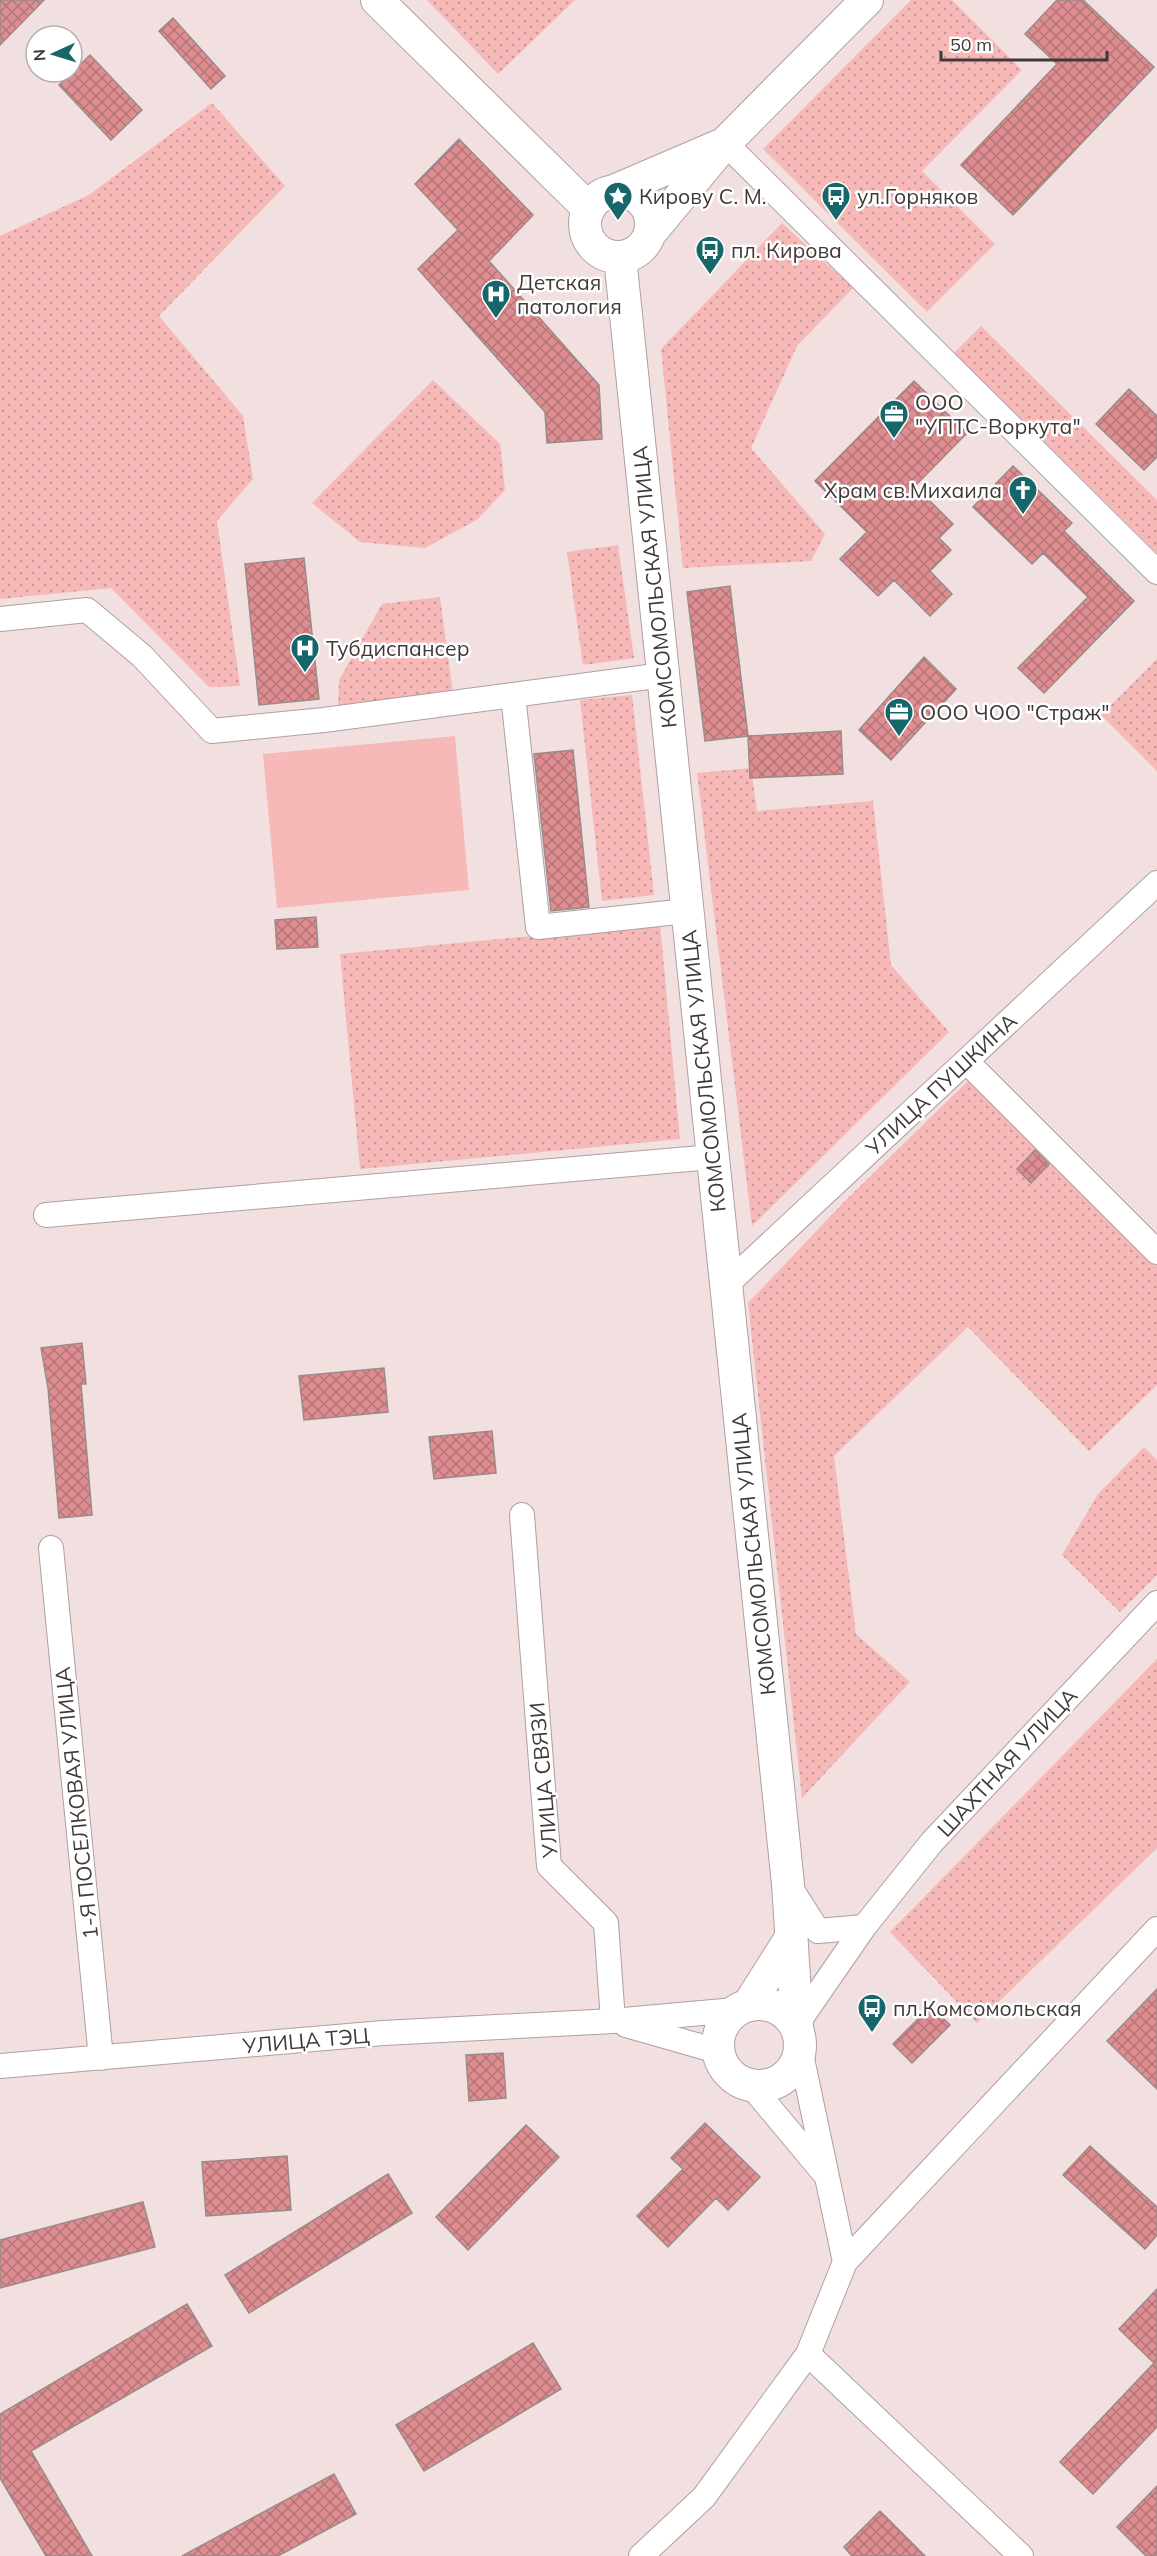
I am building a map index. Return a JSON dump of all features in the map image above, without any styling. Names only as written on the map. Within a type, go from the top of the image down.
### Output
[{"type":"main road","points":[[377,0],[589,209]]},
{"type":"main road","points":[[725,143],[614,191],[594,202],[589,209],[585,227],[590,241],[607,255],[620,257],[633,254],[643,246],[651,232],[725,143],[867,0]]},
{"type":"main road","points":[[614,191],[624,191],[637,196],[646,206],[651,217],[651,232]]},
{"type":"main road","name":"КОМСОМОЛЬСКАЯ УЛИЦА","points":[[620,257],[788,1884],[799,2039]]},
{"type":"main road","points":[[742,2007],[777,2006],[799,2039],[784,2080],[753,2088],[729,2076],[717,2052],[721,2029],[742,2007],[792,1936]]},
{"type":"street","points":[[725,143],[1157,572]]},
{"type":"street","points":[[0,619],[87,610],[142,656],[212,731],[324,720],[663,675]]},
{"type":"street","points":[[513,695],[538,927],[687,911]]},
{"type":"street","name":"УЛИЦА ПУШКИНА","points":[[726,1285],[1157,883]]},
{"type":"street","points":[[966,1061],[1157,1252]]},
{"type":"street","points":[[46,1215],[712,1157]]},
{"type":"street","name":"УЛИЦА СВЯЗИ","points":[[522,1515],[549,1866],[606,1923],[613,2021]]},
{"type":"street","name":"1-Я ПОСЕЛКОВАЯ УЛИЦА","points":[[51,1548],[101,2058]]},
{"type":"street","name":"ШАХТНАЯ УЛИЦА","points":[[799,2039],[864,1927],[932,1842],[1157,1602]]},
{"type":"street","points":[[788,1884],[818,1931],[864,1927]]},
{"type":"street","points":[[641,2556],[704,2497],[808,2354],[845,2262],[1157,1929]]},
{"type":"street","name":"УЛИЦА ТЭЦ","points":[[0,2066],[383,2033],[613,2021],[742,2007]]},
{"type":"street","points":[[613,2021],[717,2052]]},
{"type":"street","points":[[799,2039],[825,2174],[845,2262]]},
{"type":"street","points":[[753,2088],[825,2174]]},
{"type":"street","points":[[808,2354],[1021,2556]]},
{"type":"shaded area","points":[[427,0],[575,0],[498,74]]},
{"type":"shaded area","points":[[911,0],[952,0],[1022,70],[922,171],[995,244],[927,312],[763,149]]},
{"type":"shaded area","points":[[212,103],[285,186],[159,316],[243,416],[253,479],[217,521],[240,686],[209,687],[111,588],[0,599],[0,236],[89,195]]},
{"type":"shaded area","points":[[782,223],[853,288],[797,346],[751,448],[825,534],[811,561],[683,568],[661,349]]},
{"type":"shaded area","points":[[981,326],[1157,500],[1157,553],[954,353]]},
{"type":"shaded area","points":[[433,380],[500,444],[505,490],[478,519],[425,548],[360,542],[312,503]]},
{"type":"shaded area","points":[[618,545],[634,658],[583,665],[567,552]]},
{"type":"shaded area","points":[[440,597],[453,694],[338,708],[339,680],[382,604]]},
{"type":"shaded area","points":[[1157,659],[1157,771],[1101,715]]},
{"type":"shaded area","points":[[632,695],[654,895],[602,901],[580,700]]},
{"type":"shaded area","points":[[455,736],[469,890],[277,908],[263,754]]},
{"type":"shaded area","points":[[751,768],[757,811],[873,801],[891,965],[949,1032],[752,1226],[697,773]]},
{"type":"shaded area","points":[[660,924],[680,1139],[360,1169],[340,954]]},
{"type":"shaded area","points":[[974,1075],[1157,1262],[1157,1385],[1089,1451],[968,1327],[834,1456],[856,1634],[910,1682],[802,1798],[748,1303],[845,1201]]},
{"type":"shaded area","points":[[1144,1447],[1157,1460],[1157,1575],[1120,1612],[1062,1555],[1098,1494]]},
{"type":"shaded area","points":[[1157,1659],[1157,1848],[977,2023],[890,1932]]},
{"type":"building","points":[[0,0],[44,0],[0,45]]},
{"type":"building","points":[[1057,0],[1083,0],[1154,67],[1013,215],[961,165],[1057,64],[1025,34]]},
{"type":"building","points":[[173,18],[225,76],[211,89],[159,31]]},
{"type":"building","points":[[90,55],[142,110],[111,140],[59,85],[84,84],[84,61]]},
{"type":"building","points":[[459,139],[533,215],[489,261],[599,385],[602,439],[547,443],[545,412],[418,269],[458,230],[415,184]]},
{"type":"building","points":[[914,381],[967,433],[915,486],[953,524],[939,538],[951,550],[930,571],[952,594],[930,616],[894,580],[878,596],[840,559],[867,532],[815,481]]},
{"type":"building","points":[[1129,389],[1157,416],[1157,457],[1144,470],[1096,424]]},
{"type":"building","points":[[1013,466],[1072,523],[1064,531],[1134,601],[1044,693],[1018,668],[1088,597],[1043,553],[1032,564],[973,507]]},
{"type":"building","points":[[304,558],[319,699],[259,705],[245,564]]},
{"type":"building","points":[[730,586],[748,736],[705,741],[687,592]]},
{"type":"building","points":[[924,657],[956,689],[891,760],[859,730]]},
{"type":"building","points":[[841,731],[843,774],[750,778],[748,736]]},
{"type":"building","points":[[573,750],[589,907],[551,911],[534,754]]},
{"type":"building","points":[[316,917],[318,947],[277,949],[275,920]]},
{"type":"building","points":[[1035,1150],[1049,1164],[1031,1183],[1017,1169]]},
{"type":"building","points":[[82,1343],[86,1384],[81,1384],[92,1515],[59,1518],[48,1388],[41,1348]]},
{"type":"building","points":[[384,1368],[388,1412],[304,1420],[299,1376]]},
{"type":"building","points":[[492,1431],[496,1473],[434,1479],[429,1437]]},
{"type":"building","points":[[1157,1989],[1157,2089],[1107,2041]]},
{"type":"building","points":[[931,2006],[950,2025],[912,2063],[893,2044]]},
{"type":"building","points":[[503,2053],[506,2098],[469,2101],[466,2055]]},
{"type":"building","points":[[705,2123],[760,2177],[728,2210],[716,2198],[668,2247],[637,2216],[683,2169],[671,2158]]},
{"type":"building","points":[[526,2125],[559,2157],[468,2250],[436,2217]]},
{"type":"building","points":[[1090,2146],[1157,2207],[1157,2235],[1145,2249],[1063,2175]]},
{"type":"building","points":[[287,2156],[291,2210],[206,2216],[202,2162]]},
{"type":"building","points":[[388,2174],[412,2213],[249,2313],[225,2275]]},
{"type":"building","points":[[143,2202],[155,2247],[0,2288],[0,2240]]},
{"type":"building","points":[[1157,2289],[1157,2427],[1093,2494],[1060,2462],[1154,2363],[1119,2329]]},
{"type":"building","points":[[187,2304],[212,2346],[31,2451],[92,2556],[46,2556],[0,2478],[0,2414]]},
{"type":"building","points":[[533,2343],[561,2389],[424,2471],[396,2425]]},
{"type":"building","points":[[334,2474],[356,2514],[278,2556],[182,2556]]},
{"type":"building","points":[[1157,2486],[1157,2556],[1146,2556],[1117,2527]]},
{"type":"building","points":[[880,2511],[925,2556],[852,2556],[844,2547]]},
{"type":"place","name":"Кирову С. М.","points":[[618,222]]},
{"type":"place","name":"ул.Горняков","points":[[836,222]]},
{"type":"place","name":"пл. Кирова","points":[[710,276]]},
{"type":"place","name":"Детская патология","points":[[496,320]]},
{"type":"place","name":"ООО \"УПТС-Воркута\"","points":[[894,440]]},
{"type":"place","name":"Храм св.Михаила","points":[[1023,516]]},
{"type":"place","name":"Тубдиспансер","points":[[305,674]]},
{"type":"place","name":"ООО ЧОО \"Страж\"","points":[[899,738]]},
{"type":"place","name":"пл.Комсомольская","points":[[872,2034]]}]
